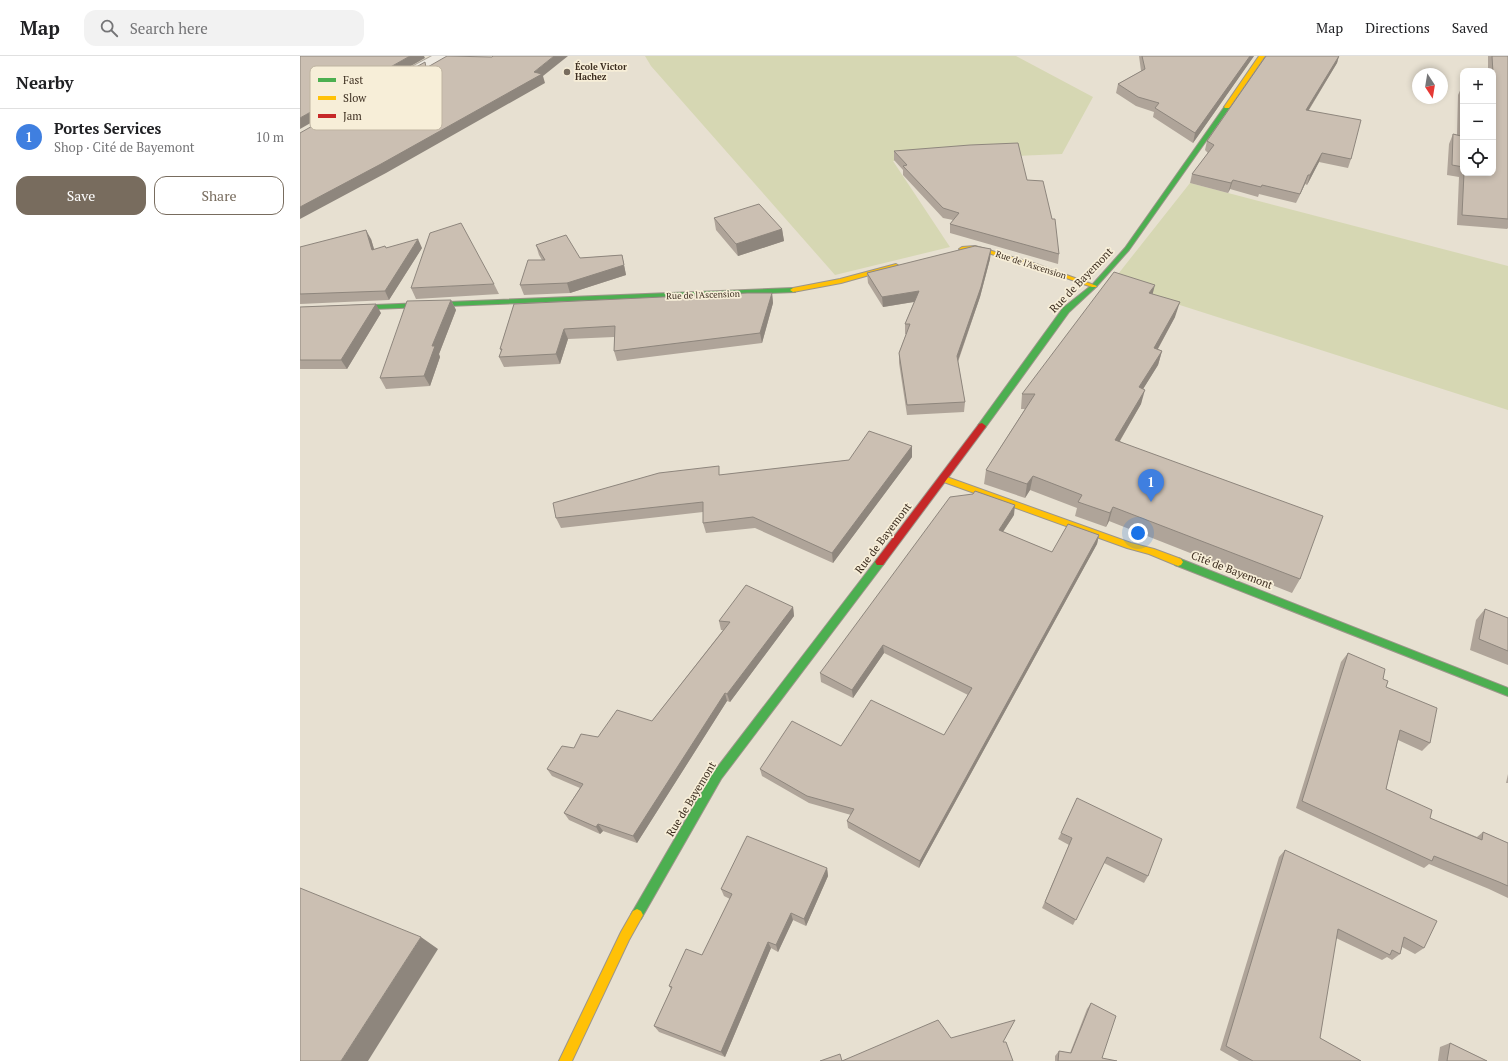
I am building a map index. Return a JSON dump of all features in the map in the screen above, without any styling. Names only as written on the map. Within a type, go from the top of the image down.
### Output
[{"type":"street","points":[[424,66],[441,56]]},
{"type":"street","points":[[447,56],[454,56]]},
{"type":"street","name":"Rue de Bayemont","points":[[565,1061],[625,936],[717,776],[944,478],[1066,310],[1094,286],[1127,249],[1262,56]]},
{"type":"street","name":"Rue de l'Ascension","points":[[953,251],[967,248],[983,250],[1034,265],[1094,286]]},
{"type":"street","name":"Rue de l'Ascension","points":[[300,310],[788,291],[841,281],[905,264]]},
{"type":"street","name":"Cité de Bayemont","points":[[944,478],[1130,546],[1151,552],[1508,692]]},
{"type":"green space","points":[[645,56],[1016,56],[1093,97],[1062,154],[893,161],[950,247],[835,275],[651,66]]},
{"type":"green space","points":[[1190,183],[1508,266],[1508,410],[1111,283]]},
{"type":"building","points":[[300,56],[410,56],[392,66],[310,66],[310,112],[300,118]]},
{"type":"building","points":[[447,56],[554,56],[534,72],[542,74],[442,130],[442,66],[430,66]]},
{"type":"building","points":[[1142,56],[1250,56],[1195,133],[1155,108],[1159,103],[1138,97],[1118,84],[1145,69]]},
{"type":"building","points":[[1266,56],[1339,56],[1306,110],[1361,120],[1351,159],[1322,153],[1310,175],[1308,175],[1300,194],[1262,185],[1261,187],[1233,180],[1231,183],[1192,174],[1214,145],[1207,141]]},
{"type":"building","points":[[1492,56],[1508,56],[1508,219],[1462,215],[1464,176],[1496,176],[1496,68],[1493,68]]},
{"type":"building","points":[[425,62],[426,66],[418,66]]},
{"type":"building","points":[[310,127],[310,130],[442,130],[300,207],[300,133]]},
{"type":"building","points":[[1453,134],[1460,136],[1460,166],[1452,165]]},
{"type":"building","points":[[1018,143],[1027,180],[1043,181],[1052,219],[1055,219],[1059,254],[950,224],[959,213],[943,208],[903,166],[907,165],[894,151],[970,145]]},
{"type":"building","points":[[759,204],[782,229],[736,244],[714,218]]},
{"type":"building","points":[[461,223],[494,284],[411,288],[430,233]]},
{"type":"building","points":[[366,230],[372,250],[385,246],[386,248],[418,239],[385,291],[300,294],[300,247]]},
{"type":"building","points":[[566,235],[580,258],[622,255],[624,265],[567,283],[520,285],[528,260],[545,260],[536,245]]},
{"type":"building","points":[[975,246],[991,249],[981,287],[957,356],[965,402],[907,405],[899,353],[910,324],[905,324],[919,291],[882,297],[867,273]]},
{"type":"building","points":[[1114,272],[1155,285],[1149,293],[1180,302],[1154,348],[1162,351],[1139,387],[1145,390],[1115,440],[1323,516],[1300,579],[1113,507],[1110,513],[1078,502],[1082,495],[1033,476],[1027,484],[986,470],[1035,394],[1022,394]]},
{"type":"building","points":[[772,293],[760,333],[614,351],[615,326],[564,329],[556,354],[499,357],[502,349],[500,349],[514,304]]},
{"type":"building","points":[[451,300],[432,346],[435,346],[424,376],[380,378],[407,301]]},
{"type":"building","points":[[376,304],[341,360],[300,360],[300,307]]},
{"type":"building","points":[[869,431],[912,446],[832,553],[753,517],[703,523],[703,502],[556,518],[553,503],[659,473],[719,466],[719,475],[849,460]]},
{"type":"building","points":[[975,491],[1015,505],[999,530],[1052,552],[1068,524],[1099,535],[920,861],[847,821],[854,809],[807,796],[760,769],[792,721],[841,746],[871,700],[944,735],[972,688],[883,645],[852,690],[820,673],[950,497],[973,494]]},
{"type":"building","points":[[746,585],[793,607],[727,694],[725,693],[633,836],[598,824],[596,827],[564,813],[583,784],[547,769],[562,746],[574,748],[581,734],[598,737],[617,710],[652,721],[730,622],[719,621]]},
{"type":"building","points":[[1485,609],[1508,618],[1508,651],[1479,639]]},
{"type":"building","points":[[1348,653],[1385,669],[1383,679],[1388,681],[1386,687],[1437,708],[1430,743],[1400,730],[1386,789],[1432,810],[1430,818],[1482,840],[1483,832],[1508,843],[1508,886],[1434,856],[1432,861],[1302,801]]},
{"type":"building","points":[[1077,798],[1162,839],[1148,876],[1107,857],[1076,920],[1045,902],[1072,838],[1061,833]]},
{"type":"building","points":[[747,836],[827,868],[804,919],[791,913],[776,945],[768,942],[721,1052],[654,1026],[672,987],[669,986],[686,949],[702,955],[732,894],[721,889]]},
{"type":"building","points":[[1285,850],[1437,921],[1424,948],[1404,937],[1400,954],[1392,950],[1390,955],[1338,929],[1320,1038],[1361,1061],[1253,1061],[1226,1046]]},
{"type":"building","points":[[300,888],[421,937],[341,1061],[300,1061]]},
{"type":"building","points":[[1091,1003],[1116,1016],[1102,1058],[1117,1061],[1058,1061],[1059,1051],[1071,1053]]},
{"type":"building","points":[[938,1020],[951,1038],[1015,1020],[1003,1042],[1006,1042],[1013,1061],[842,1061]]},
{"type":"building","points":[[1450,1043],[1487,1061],[1447,1061]]},
{"type":"building","points":[[840,1054],[842,1061],[820,1061]]},
{"type":"traffic: fast","points":[[982,426],[1066,310],[1094,286],[1127,249],[1227,107]]},
{"type":"traffic: fast","points":[[300,310],[793,290]]},
{"type":"traffic: fast","points":[[637,915],[717,776],[880,562]]},
{"type":"traffic: fast","points":[[1178,562],[1508,692]]},
{"type":"traffic: slow","points":[[1227,107],[1262,56]]},
{"type":"traffic: slow","points":[[962,249],[975,248],[983,250],[1034,265],[1094,286]]},
{"type":"traffic: slow","points":[[793,290],[841,281],[896,266]]},
{"type":"traffic: slow","points":[[944,479],[1130,546],[1151,551],[1178,562]]},
{"type":"traffic: slow","points":[[565,1061],[625,936],[637,915]]},
{"type":"traffic: jam","points":[[880,562],[982,426]]},
{"type":"place","name":"École Victor Hachez","points":[[567,72]]},
{"type":"place","name":"Portes Services","points":[[1151,502]]}]
